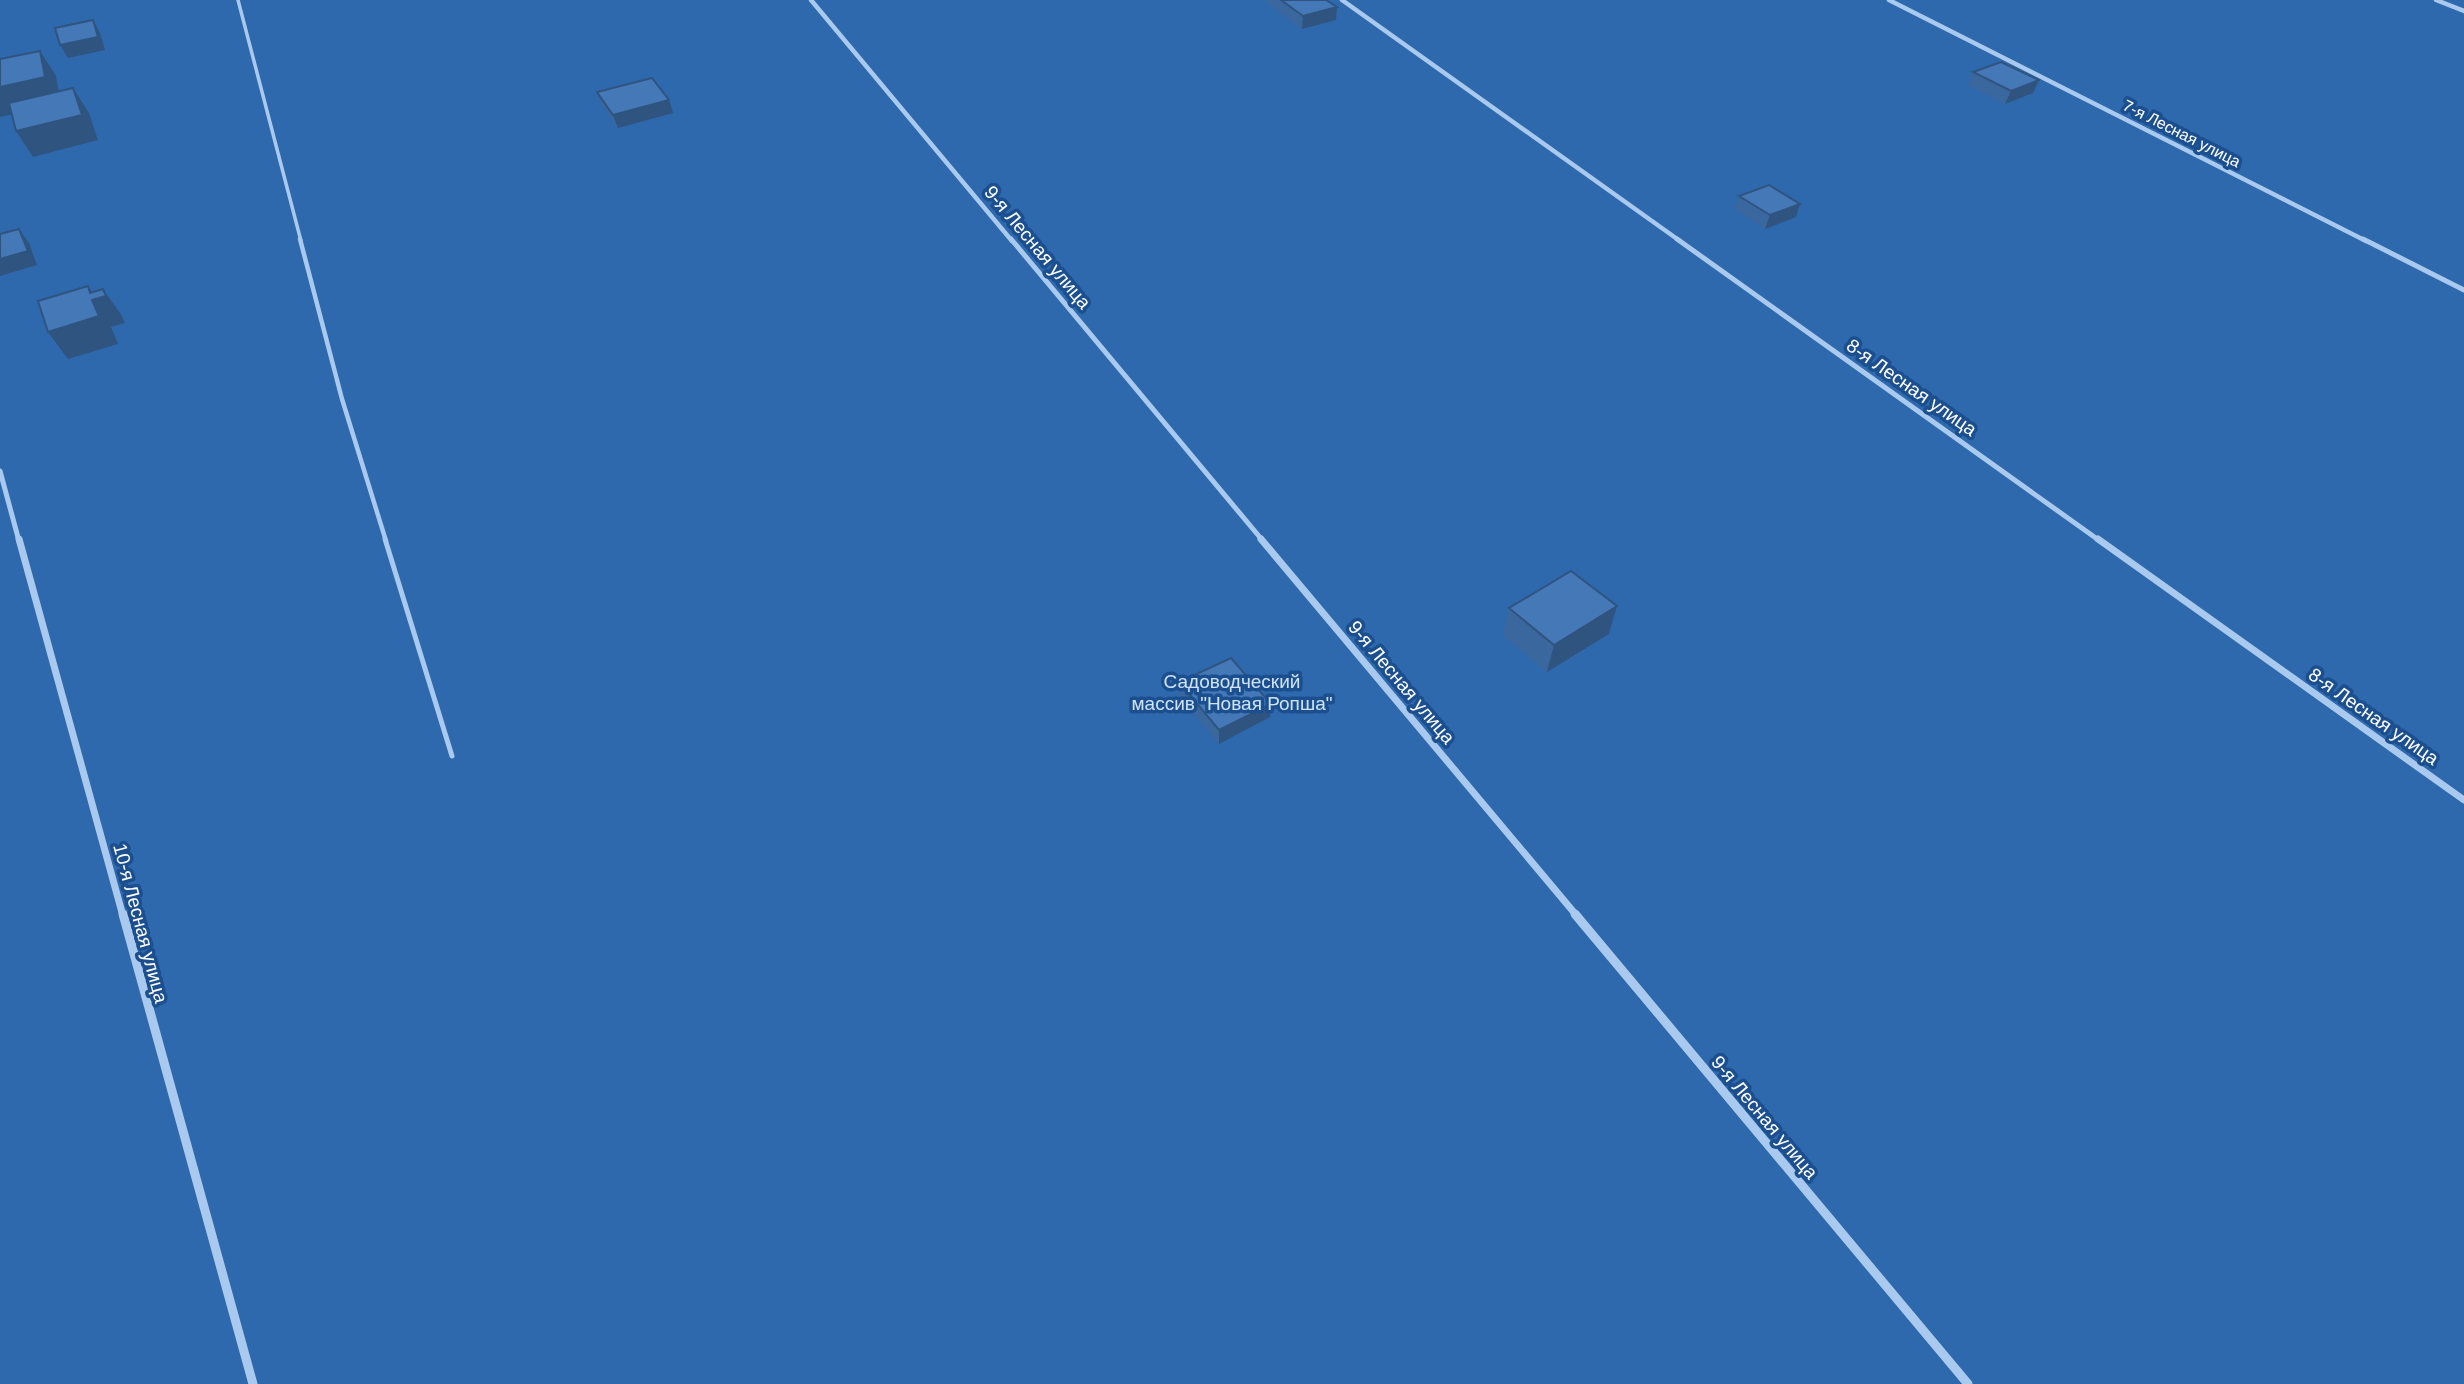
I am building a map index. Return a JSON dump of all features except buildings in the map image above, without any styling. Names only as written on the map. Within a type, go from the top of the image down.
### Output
[{"type":"street","name":"9-я Лесная улица","points":[[811,0],[1968,1384]]},
{"type":"street","name":"8-я Лесная улица","points":[[1342,0],[2464,800]]},
{"type":"street","name":"7-я Лесная улица","points":[[1889,0],[2464,290]]},
{"type":"street","points":[[2436,0],[2464,11]]},
{"type":"street","name":"10-я Лесная улица","points":[[0,471],[253,1384]]},
{"type":"lane","points":[[239,0],[342,399],[452,757]]},
{"type":"green space","name":"Садоводческий массив \"Новая Ропша\"","points":[[0,0],[2464,0],[2464,1384],[0,1384]]}]
